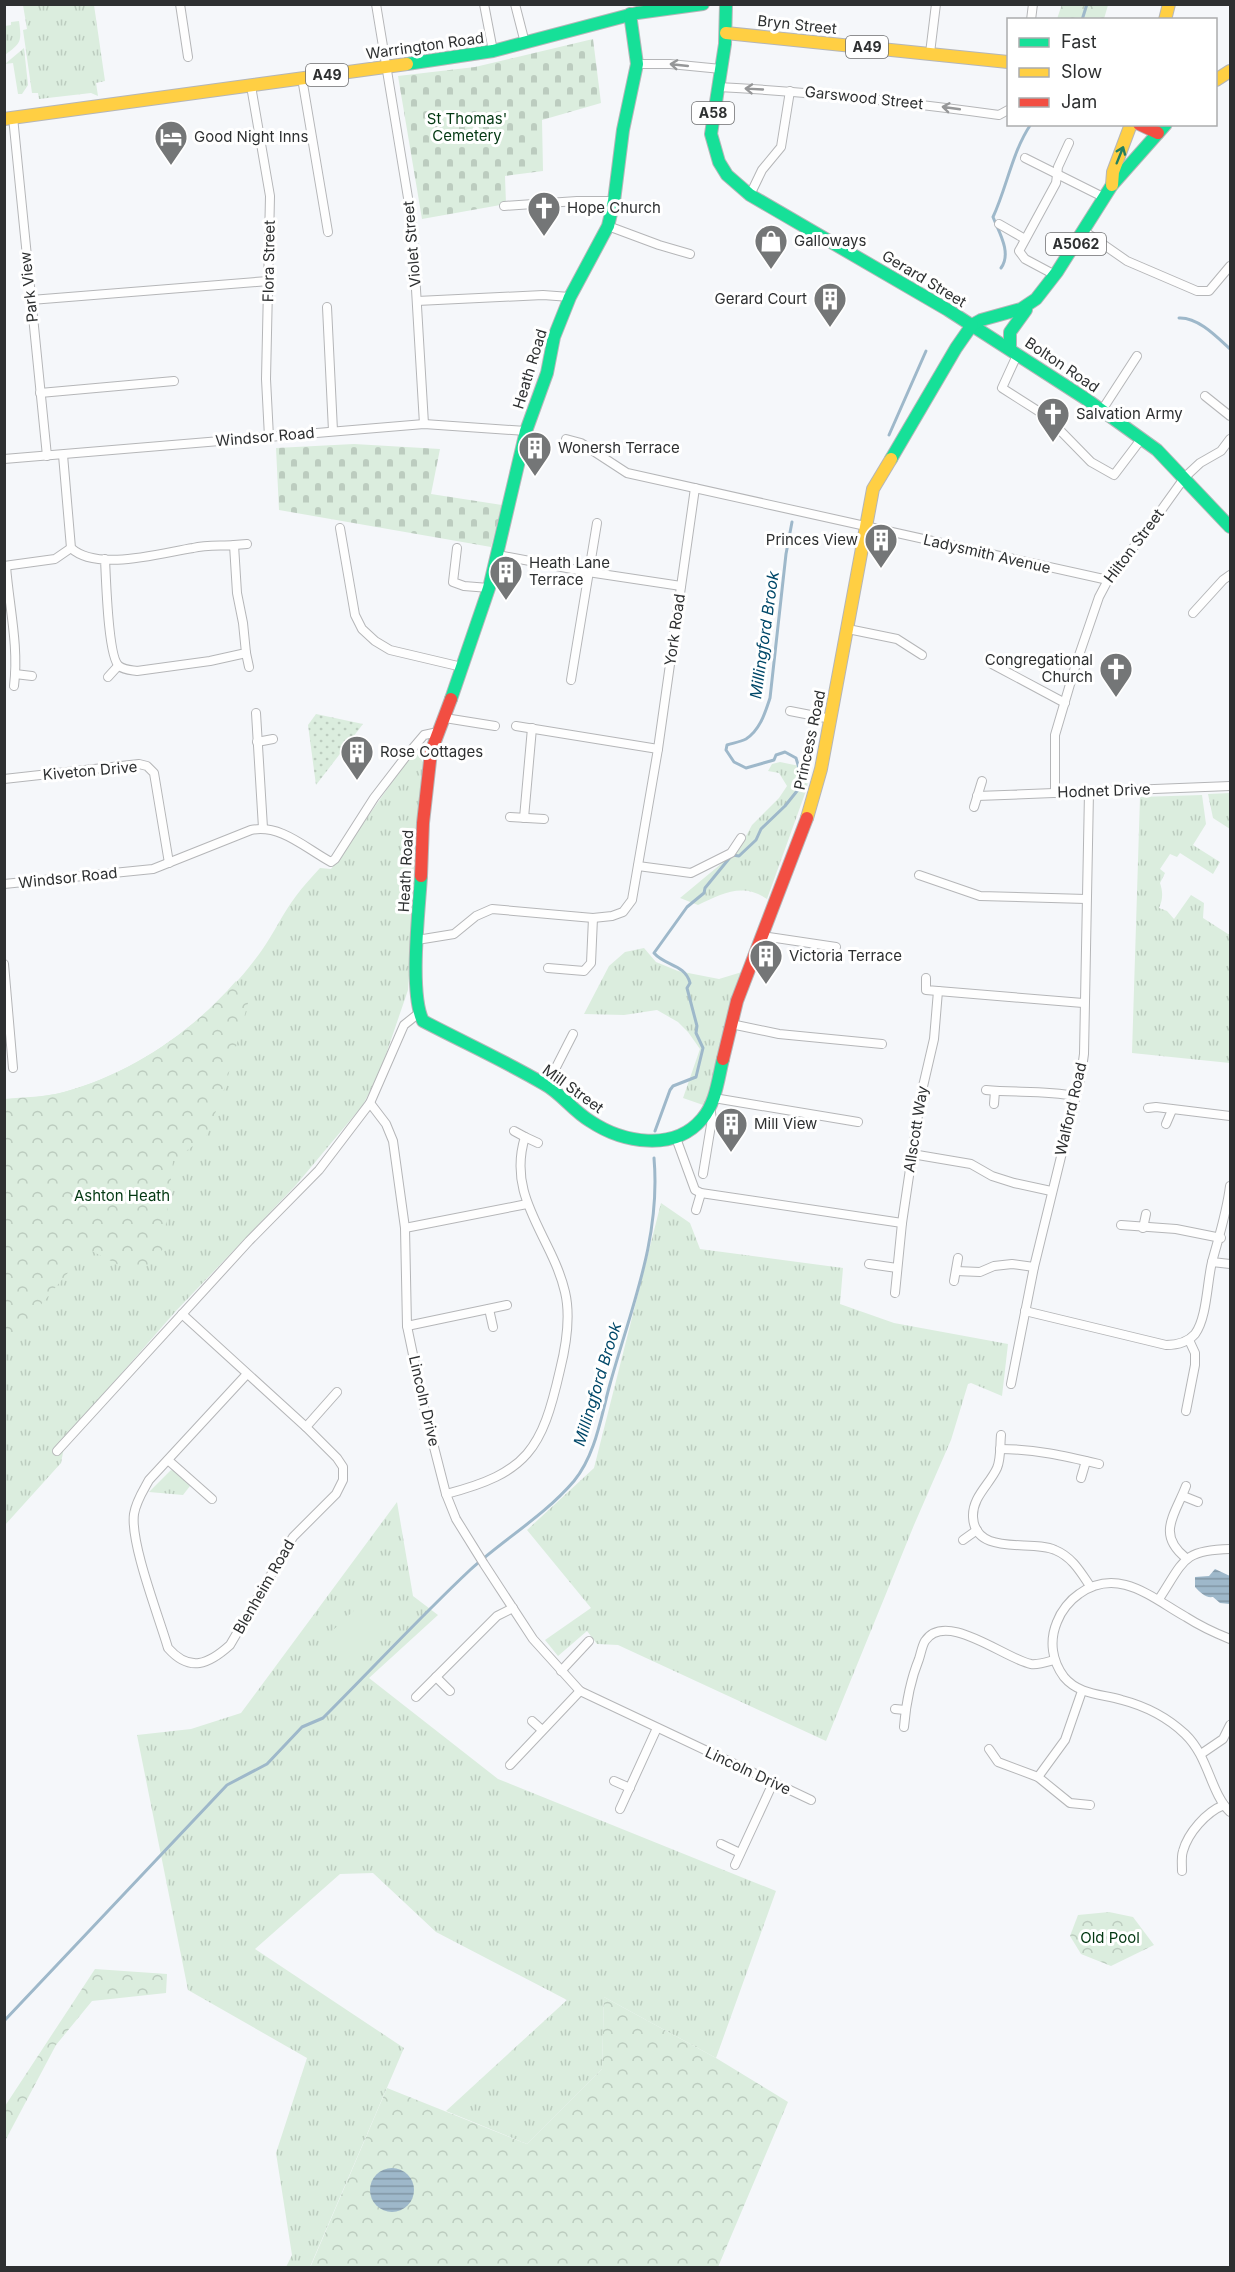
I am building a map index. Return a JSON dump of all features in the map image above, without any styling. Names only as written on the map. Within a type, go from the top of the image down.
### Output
[{"type":"street","points":[[180,4],[188,57]]},
{"type":"street","name":"Violet Street","points":[[376,4],[410,205],[424,424]]},
{"type":"street","points":[[484,4],[494,51]]},
{"type":"street","points":[[515,4],[525,43]]},
{"type":"street","name":"Warrington Road","points":[[9,118],[494,51],[630,14],[703,4]]},
{"type":"street","name":"Gerard Street","points":[[726,4],[726,33],[711,134],[714,148],[727,175],[750,195],[1014,351]]},
{"type":"street","points":[[930,53],[936,4]]},
{"type":"street","name":"Heath Road","points":[[420,1013],[416,978],[417,940],[427,776],[431,752],[445,718],[489,588],[526,430],[547,373],[554,338],[570,297],[608,226],[614,201],[623,130],[637,64],[630,14]]},
{"type":"street","name":"Bryn Street","points":[[726,33],[1007,62]]},
{"type":"street","points":[[637,64],[670,64],[721,69]]},
{"type":"street","points":[[1217,79],[1230,71]]},
{"type":"street","points":[[302,78],[328,232]]},
{"type":"street","name":"Flora Street","points":[[251,86],[269,183],[266,379],[269,438]]},
{"type":"street","name":"Garswood Street","points":[[718,87],[790,91],[999,114],[1007,110]]},
{"type":"street","points":[[750,195],[762,170],[781,147],[790,91]]},
{"type":"street","name":"Park View","points":[[9,118],[47,456]]},
{"type":"street","name":"A5062","points":[[1112,185],[1113,172],[1130,126]]},
{"type":"street","name":"A5062","points":[[1014,351],[1008,340],[1012,325],[1055,276],[1112,185],[1162,129]]},
{"type":"street","points":[[1055,276],[1025,259],[1018,252],[1056,183],[1058,167],[1069,143]]},
{"type":"street","points":[[1025,158],[1105,198]]},
{"type":"street","points":[[504,206],[614,201]]},
{"type":"street","points":[[999,224],[1025,239]]},
{"type":"street","points":[[608,226],[658,245],[690,254]]},
{"type":"street","points":[[1084,231],[1127,261],[1197,291],[1209,291],[1230,266]]},
{"type":"street","points":[[30,300],[268,281]]},
{"type":"street","points":[[417,301],[543,295],[570,297]]},
{"type":"street","name":"A5062","points":[[972,325],[981,320],[1021,309],[1036,299]]},
{"type":"street","points":[[327,307],[333,431]]},
{"type":"street","name":"Princess Road","points":[[703,1174],[712,1119],[712,1103],[737,1001],[807,817],[821,769],[873,489],[956,348],[972,325]]},
{"type":"street","points":[[1014,351],[1002,388],[1046,416],[1091,462],[1114,475],[1142,438]]},
{"type":"street","name":"Bolton Road","points":[[1014,351],[1142,438],[1185,477],[1230,526]]},
{"type":"street","points":[[1102,410],[1137,356]]},
{"type":"street","points":[[39,393],[174,381]]},
{"type":"street","points":[[1206,396],[1230,416]]},
{"type":"street","name":"Windsor Road","points":[[4,459],[424,424],[526,430]]},
{"type":"street","points":[[566,439],[581,443],[627,473],[866,526]]},
{"type":"street","name":"Hilton Street","points":[[1055,793],[1056,735],[1099,597],[1108,580],[1148,530],[1185,477],[1200,463],[1221,451],[1230,439]]},
{"type":"street","points":[[63,455],[71,548]]},
{"type":"street","name":"York Road","points":[[417,940],[454,934],[476,916],[492,909],[593,918],[623,912],[632,900],[658,749],[695,488]]},
{"type":"street","points":[[571,680],[597,523]]},
{"type":"street","name":"Ladysmith Avenue","points":[[866,526],[1108,580]]},
{"type":"street","points":[[340,528],[355,615],[362,629],[375,641],[390,650],[462,667]]},
{"type":"street","points":[[71,548],[93,559],[105,559],[162,554],[194,547],[247,544]]},
{"type":"street","points":[[234,545],[237,593],[249,668]]},
{"type":"street","points":[[14,686],[16,644],[5,566],[55,559],[71,548]]},
{"type":"street","points":[[457,548],[453,582],[464,586],[489,588]]},
{"type":"street","points":[[498,555],[681,586]]},
{"type":"street","points":[[105,559],[110,638],[113,658],[118,666],[126,670],[137,670],[210,661],[246,653]]},
{"type":"street","points":[[1193,613],[1223,580],[1230,576]]},
{"type":"street","points":[[848,629],[897,639],[922,655]]},
{"type":"street","points":[[992,664],[1065,703]]},
{"type":"street","points":[[108,677],[118,666]]},
{"type":"street","points":[[15,674],[32,676]]},
{"type":"street","points":[[790,711],[831,719]]},
{"type":"street","points":[[256,713],[263,828],[295,840],[331,862],[407,754],[424,735],[438,732]]},
{"type":"street","points":[[445,718],[495,726]]},
{"type":"street","points":[[516,726],[658,749]]},
{"type":"street","points":[[524,818],[532,728]]},
{"type":"street","points":[[257,742],[273,740]]},
{"type":"street","name":"Kiveton Drive","points":[[4,779],[138,764],[147,766],[154,773],[169,863]]},
{"type":"street","points":[[974,807],[982,781]]},
{"type":"street","name":"Hodnet Drive","points":[[977,796],[1230,786]]},
{"type":"street","name":"Walford Road","points":[[1011,1384],[1034,1267],[1083,1054],[1089,792]]},
{"type":"street","points":[[510,817],[544,819]]},
{"type":"street","name":"Windsor Road","points":[[4,884],[153,869],[251,830],[263,828]]},
{"type":"street","points":[[638,866],[691,873],[731,853],[741,838]]},
{"type":"street","points":[[919,875],[980,896],[1086,898]]},
{"type":"street","points":[[548,968],[584,971],[591,963],[593,918]]},
{"type":"street","points":[[762,936],[836,947]]},
{"type":"street","points":[[4,964],[14,1068]]},
{"type":"street","points":[[926,978],[926,990],[938,992],[1083,1003]]},
{"type":"street","name":"Allscott Way","points":[[895,1293],[902,1223],[921,1095],[934,1039],[938,992]]},
{"type":"street","points":[[57,1450],[319,1170],[370,1103],[404,1024],[420,1013]]},
{"type":"street","name":"Mill Street","points":[[420,1013],[423,1021],[432,1027],[547,1085],[589,1121],[618,1136],[654,1141],[676,1138]]},
{"type":"street","points":[[731,1024],[779,1034],[882,1044]]},
{"type":"street","points":[[547,1085],[573,1034]]},
{"type":"street","points":[[994,1104],[990,1091],[1050,1091],[1075,1096]]},
{"type":"street","name":"Lincoln Drive","points":[[370,1103],[386,1124],[393,1141],[405,1228],[407,1326],[425,1412],[446,1494],[456,1519],[481,1560],[533,1639],[580,1690],[773,1784],[811,1800]]},
{"type":"street","points":[[858,1122],[712,1103],[695,1128],[676,1138],[695,1190],[701,1193],[902,1223]]},
{"type":"street","points":[[1148,1108],[1230,1116]]},
{"type":"street","points":[[1166,1124],[1172,1110]]},
{"type":"street","points":[[514,1131],[538,1143]]},
{"type":"street","points":[[446,1494],[476,1486],[500,1476],[515,1466],[529,1452],[544,1429],[550,1411],[568,1324],[566,1293],[551,1254],[527,1204],[519,1171],[520,1154],[525,1137]]},
{"type":"street","points":[[912,1154],[971,1164],[1003,1179],[1051,1191]]},
{"type":"street","points":[[1025,1311],[1166,1345],[1175,1345],[1189,1340],[1196,1333],[1202,1319],[1212,1262],[1221,1238],[1230,1186]]},
{"type":"street","points":[[696,1210],[701,1193]]},
{"type":"street","points":[[405,1228],[527,1204]]},
{"type":"street","points":[[1143,1228],[1146,1214]]},
{"type":"street","points":[[1121,1225],[1176,1229],[1221,1238]]},
{"type":"street","points":[[954,1281],[958,1258]]},
{"type":"street","points":[[1212,1262],[1230,1264]]},
{"type":"street","points":[[869,1264],[897,1268]]},
{"type":"street","points":[[956,1271],[980,1272],[994,1266],[1012,1264],[1034,1267]]},
{"type":"street","points":[[407,1326],[507,1305]]},
{"type":"street","points":[[489,1309],[493,1327]]},
{"type":"street","name":"Blenheim Road","points":[[182,1314],[306,1427],[337,1458],[343,1467],[344,1480],[336,1494],[293,1537],[230,1645],[204,1663],[192,1664],[177,1658],[168,1648],[134,1536],[134,1514],[140,1495],[149,1480],[247,1374]]},
{"type":"street","points":[[1186,1411],[1196,1353],[1189,1340]]},
{"type":"street","points":[[306,1427],[337,1392]]},
{"type":"street","points":[[1000,1435],[998,1467],[975,1506],[973,1518],[977,1530],[994,1543],[1039,1545],[1054,1549],[1077,1566],[1090,1586]]},
{"type":"street","points":[[999,1449],[1027,1449],[1099,1464]]},
{"type":"street","points":[[168,1460],[212,1499]]},
{"type":"street","points":[[1082,1478],[1086,1461]]},
{"type":"street","points":[[1186,1486],[1169,1530],[1170,1539],[1176,1550],[1186,1558]]},
{"type":"street","points":[[1182,1496],[1198,1502]]},
{"type":"street","points":[[963,1540],[977,1530]]},
{"type":"street","points":[[1159,1599],[1186,1558],[1200,1551],[1230,1549]]},
{"type":"street","points":[[1182,1871],[1182,1852],[1195,1829],[1212,1810],[1227,1809],[1201,1754],[1187,1736],[1171,1722],[1154,1712],[1123,1700],[1082,1691],[1065,1679],[1054,1660],[1052,1641],[1057,1621],[1071,1600],[1090,1586],[1106,1582],[1127,1585],[1159,1599],[1205,1629],[1230,1639]]},
{"type":"street","points":[[416,1697],[497,1616],[513,1608]]},
{"type":"street","points":[[904,1727],[905,1710],[913,1673],[926,1640],[938,1631],[954,1631],[970,1636],[1013,1658],[1034,1664],[1054,1660]]},
{"type":"street","points":[[561,1671],[589,1641]]},
{"type":"street","points":[[436,1677],[450,1691]]},
{"type":"street","points":[[510,1765],[580,1690]]},
{"type":"street","points":[[1038,1777],[1065,1740],[1082,1691]]},
{"type":"street","points":[[895,1709],[905,1710]]},
{"type":"street","points":[[532,1720],[542,1730]]},
{"type":"street","points":[[1201,1754],[1222,1739],[1230,1725]]},
{"type":"street","points":[[620,1809],[657,1728]]},
{"type":"street","points":[[988,1749],[998,1762],[1038,1777],[1070,1803],[1090,1805]]},
{"type":"street","points":[[614,1781],[630,1788]]},
{"type":"street","points":[[735,1865],[773,1784]]},
{"type":"street","points":[[721,1844],[740,1853]]},
{"type":"green space","points":[[1062,4],[1108,4],[1104,18],[1057,18]]},
{"type":"green space","points":[[23,5],[94,5],[105,81],[96,83],[98,96],[91,93],[39,99],[38,93],[32,93],[23,30],[27,29]]},
{"type":"green space","points":[[19,21],[19,41],[5,55],[5,26]]},
{"type":"green space","name":"St Thomas' Cemetery","points":[[593,39],[601,103],[542,120],[543,171],[505,176],[506,204],[422,219],[398,76],[475,67]]},
{"type":"green space","points":[[24,48],[28,85],[22,94],[18,94],[13,63],[5,64]]},
{"type":"green space","points":[[354,444],[440,449],[431,494],[502,505],[491,547],[279,510],[276,448]]},
{"type":"green space","points":[[316,714],[363,724],[316,785],[308,725]]},
{"type":"green space","name":"Ashton Heath","points":[[417,754],[423,762],[408,990],[381,1069],[363,1105],[296,1185],[175,1312],[66,1437],[61,1463],[5,1525],[4,1100],[57,1094],[93,1083],[149,1055],[175,1038],[199,1018],[243,974],[262,950],[291,903],[320,868],[331,869],[411,755]]},
{"type":"green space","points":[[780,762],[809,768],[807,788],[767,899],[749,891],[724,894],[698,905],[680,898],[739,849],[752,825],[779,798],[787,786],[779,773],[768,771],[772,764]]},
{"type":"green space","points":[[1230,793],[1230,829],[1213,818],[1208,794]]},
{"type":"green space","points":[[1202,795],[1206,824],[1193,845],[1220,862],[1213,874],[1180,853],[1177,857],[1170,854],[1160,869],[1165,873],[1160,883],[1162,895],[1159,908],[1167,911],[1174,919],[1191,895],[1204,903],[1203,918],[1230,934],[1230,1063],[1132,1053],[1140,797]]},
{"type":"green space","points":[[644,948],[656,962],[678,971],[719,979],[742,972],[706,1106],[683,1098],[700,1049],[678,1022],[657,1010],[624,1015],[584,1014],[609,966],[625,952]]},
{"type":"green space","points":[[236,981],[248,1003],[225,1087],[207,1135],[173,1161],[163,1249],[138,1275],[88,1249],[5,1347],[5,1099],[64,1092],[136,1063],[199,1018]]},
{"type":"green space","points":[[661,1203],[690,1223],[700,1249],[843,1268],[840,1304],[894,1323],[1008,1344],[1002,1396],[971,1383],[968,1384],[951,1440],[826,1741],[618,1645],[597,1644],[587,1631],[558,1656],[545,1640],[591,1608],[527,1530],[594,1468]]},
{"type":"green space","points":[[171,1470],[190,1486],[183,1495],[149,1492]]},
{"type":"green space","points":[[397,1502],[413,1596],[438,1615],[369,1678],[498,1779],[776,1891],[716,2058],[604,1997],[602,2069],[527,2144],[446,2111],[567,2000],[436,1932],[373,1873],[340,1874],[255,1949],[404,2048],[310,2267],[286,2267],[292,2255],[276,2153],[307,2058],[188,1990],[137,1735],[191,1729],[241,1713]]},
{"type":"green space","points":[[363,1602],[385,1626],[350,1657],[329,1634]]},
{"type":"green space","name":"Old Pool","points":[[1109,1912],[1133,1917],[1154,1945],[1111,1966],[1081,1954],[1070,1936],[1078,1915]]},
{"type":"green space","points":[[95,1969],[167,1974],[166,1993],[92,2001],[56,2045],[5,2141],[5,2106]]},
{"type":"green space","points":[[604,1997],[716,2058],[788,2102],[718,2267],[310,2268],[387,2088],[527,2144],[602,2069]]},
{"type":"water","points":[[1215,1569],[1230,1576],[1230,1604],[1220,1603],[1213,1597],[1203,1595],[1195,1587],[1195,1577],[1209,1576]]},
{"type":"water","points":[[392,2168],[407,2175],[414,2190],[407,2205],[392,2212],[377,2205],[370,2190],[377,2175]]},
{"type":"waterway","name":"Millingford Brook","points":[[1083,18],[1087,4]]},
{"type":"waterway","name":"Millingford Brook","points":[[1001,268],[1005,249],[993,217],[1014,158],[1030,126]]},
{"type":"waterway","points":[[1179,318],[1200,324],[1230,349]]},
{"type":"waterway","name":"Millingford Brook","points":[[889,435],[926,351]]},
{"type":"waterway","name":"Millingford Brook","points":[[655,1131],[673,1086],[696,1077],[703,1048],[696,1033],[697,1026],[687,988],[690,983],[687,977],[684,972],[654,953],[687,907],[704,893],[705,888],[732,855],[739,856],[756,840],[761,829],[785,806],[801,786],[803,770],[799,768],[796,758],[785,752],[776,755],[774,760],[746,768],[734,762],[726,750],[727,745],[746,739],[755,731],[770,698],[786,554],[792,522]]},
{"type":"waterway","points":[[4,2021],[227,1785],[267,1764],[302,1727],[323,1718],[470,1570],[550,1505],[574,1481],[593,1447],[649,1245],[655,1188],[654,1158]]},
{"type":"traffic: fast","points":[[407,64],[493,51],[637,13],[703,4]]},
{"type":"traffic: fast","points":[[726,4],[725,44],[711,134],[719,162],[727,175],[750,195],[948,310],[1086,399],[1157,450],[1230,527]]},
{"type":"traffic: fast","points":[[451,699],[489,588],[526,431],[547,373],[554,337],[570,297],[608,226],[614,201],[623,130],[637,64],[630,14]]},
{"type":"traffic: fast","points":[[972,325],[981,320],[1021,309],[1036,299],[1057,272],[1112,185],[1164,126]]},
{"type":"traffic: fast","points":[[1010,349],[1010,332],[1026,310]]},
{"type":"traffic: fast","points":[[891,459],[972,325]]},
{"type":"traffic: fast","points":[[421,876],[416,991],[423,1021],[544,1084],[584,1117],[603,1129],[617,1135],[648,1141],[677,1136],[691,1129],[702,1119],[707,1113],[716,1090],[723,1059]]},
{"type":"traffic: slow","points":[[1166,18],[1169,4]]},
{"type":"traffic: slow","points":[[726,33],[1007,62]]},
{"type":"traffic: slow","points":[[4,119],[407,64]]},
{"type":"traffic: slow","points":[[1217,79],[1230,71]]},
{"type":"traffic: slow","points":[[1112,185],[1113,172],[1130,126]]},
{"type":"traffic: slow","points":[[807,818],[821,769],[873,489],[891,459]]},
{"type":"traffic: jam","points":[[1143,126],[1158,133]]},
{"type":"traffic: jam","points":[[421,876],[423,823],[431,752],[451,699]]},
{"type":"traffic: jam","points":[[723,1059],[737,1001],[807,818]]},
{"type":"place","name":"Good Night Inns","points":[[171,166]]},
{"type":"place","name":"Hope Church","points":[[544,237]]},
{"type":"place","name":"Galloways","points":[[771,270]]},
{"type":"place","name":"Gerard Court","points":[[830,328]]},
{"type":"place","name":"Salvation Army","points":[[1053,443]]},
{"type":"place","name":"Wonersh Terrace","points":[[535,477]]},
{"type":"place","name":"Princes View","points":[[881,569]]},
{"type":"place","name":"Heath Lane Terrace","points":[[506,601]]},
{"type":"place","name":"Congregational Church","points":[[1116,698]]},
{"type":"place","name":"Rose Cottages","points":[[357,781]]},
{"type":"place","name":"Victoria Terrace","points":[[766,985]]},
{"type":"place","name":"Mill View","points":[[731,1153]]}]
